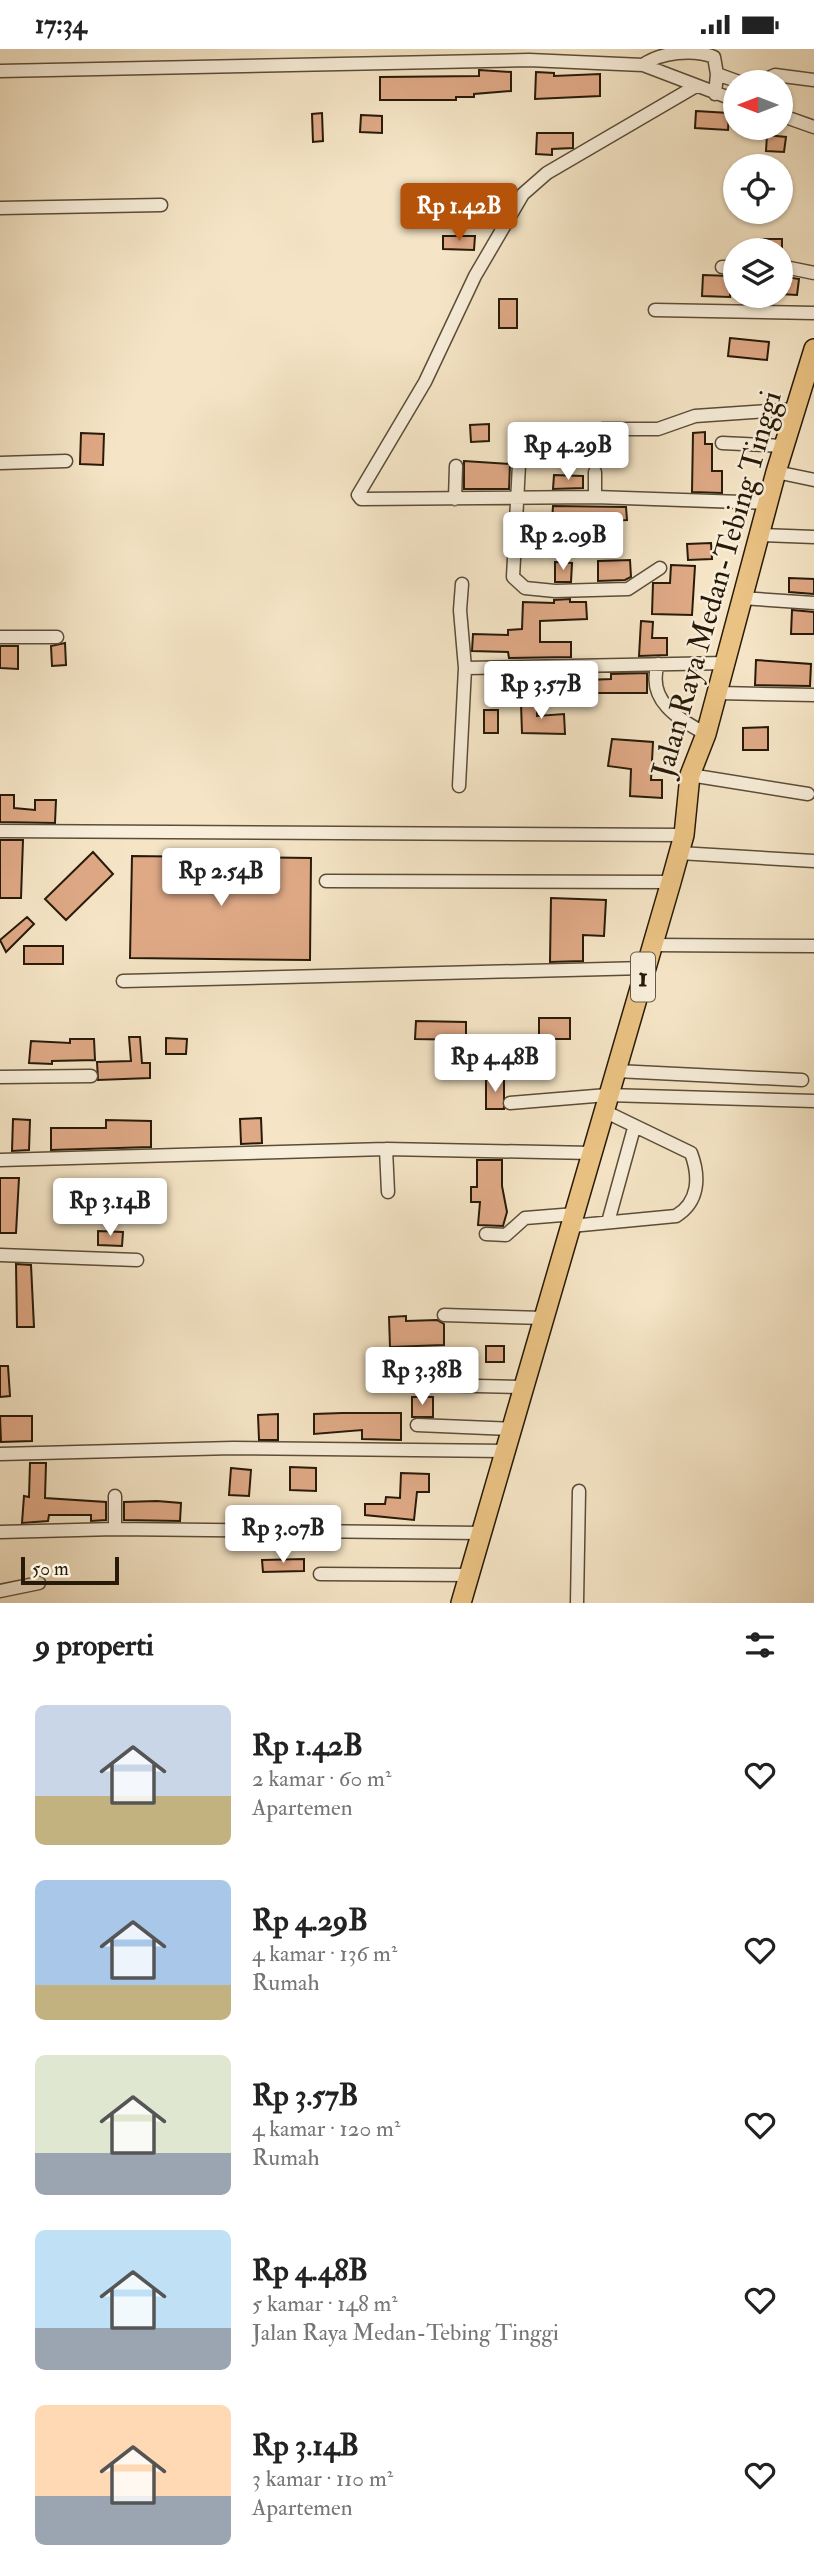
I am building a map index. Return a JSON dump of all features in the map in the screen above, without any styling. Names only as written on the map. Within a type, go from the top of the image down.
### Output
[{"type":"highway","name":"Jalan Raya Medan-Tebing Tinggi","points":[[461,1603],[682,844],[690,775],[718,693],[776,472],[814,349]]},
{"type":"street","points":[[643,65],[666,52],[704,53],[714,57],[716,85],[723,91]]},
{"type":"street","points":[[0,71],[529,60],[643,65],[696,86],[723,84]]},
{"type":"street","points":[[793,77],[814,80]]},
{"type":"street","points":[[696,86],[547,173],[523,194],[475,276],[425,382],[358,495],[361,499],[595,497],[768,503]]},
{"type":"street","points":[[793,120],[814,127]]},
{"type":"street","points":[[0,208],[161,205]]},
{"type":"street","points":[[793,269],[814,273]]},
{"type":"street","points":[[654,310],[814,313]]},
{"type":"street","points":[[596,445],[596,433],[604,429],[659,429],[695,416],[797,409]]},
{"type":"street","points":[[722,443],[784,446]]},
{"type":"street","points":[[0,463],[66,461]]},
{"type":"street","points":[[519,465],[513,577],[525,588],[555,591],[628,589],[660,568]]},
{"type":"street","points":[[455,499],[456,466]]},
{"type":"street","points":[[595,497],[596,472]]},
{"type":"street","points":[[776,472],[814,480]]},
{"type":"street","points":[[760,535],[814,537]]},
{"type":"street","points":[[459,786],[465,668],[460,610],[462,584]]},
{"type":"street","points":[[741,598],[814,603]]},
{"type":"street","points":[[0,637],[57,637]]},
{"type":"street","points":[[659,663],[656,689],[671,714],[706,734]]},
{"type":"street","points":[[465,668],[725,663]]},
{"type":"street","points":[[718,693],[814,695]]},
{"type":"street","points":[[690,775],[807,795]]},
{"type":"street","points":[[0,831],[682,844],[814,861]]},
{"type":"street","points":[[327,880],[671,882]]},
{"type":"street","points":[[653,945],[814,947]]},
{"type":"street","points":[[123,981],[645,968]]},
{"type":"street","points":[[616,1071],[802,1080]]},
{"type":"street","points":[[0,1077],[91,1076]]},
{"type":"street","points":[[510,1103],[814,1101]]},
{"type":"street","points":[[486,1234],[506,1235],[526,1219],[608,1222],[676,1216],[688,1209],[694,1199],[696,1167],[691,1153],[634,1128],[606,1103]]},
{"type":"street","points":[[608,1222],[634,1128]]},
{"type":"street","points":[[386,1149],[388,1192]]},
{"type":"street","points":[[0,1160],[386,1149],[592,1153]]},
{"type":"street","points":[[0,1255],[137,1260]]},
{"type":"street","points":[[444,1315],[544,1318]]},
{"type":"street","points":[[388,1384],[525,1387]]},
{"type":"street","points":[[417,1425],[513,1429]]},
{"type":"street","points":[[0,1454],[233,1448],[506,1451]]},
{"type":"street","points":[[577,1603],[579,1491]]},
{"type":"street","points":[[115,1529],[116,1496]]},
{"type":"street","points":[[0,1532],[115,1529],[482,1533]]},
{"type":"street","points":[[320,1574],[470,1574]]},
{"type":"street","points":[[0,1591],[39,1583]]},
{"type":"building","points":[[479,70],[511,72],[511,91],[474,94],[474,97],[456,97],[456,100],[380,100],[380,77],[479,76]]},
{"type":"building","points":[[536,72],[554,73],[554,76],[600,74],[600,96],[535,99]]},
{"type":"building","points":[[696,111],[723,113],[723,130],[695,128]]},
{"type":"building","points":[[322,113],[323,141],[313,142],[312,114]]},
{"type":"building","points":[[361,115],[382,116],[382,133],[360,132]]},
{"type":"building","points":[[537,133],[573,133],[573,148],[552,149],[552,155],[536,154]]},
{"type":"building","points":[[767,140],[786,140],[784,152],[766,151]]},
{"type":"building","points":[[443,236],[475,236],[474,250],[443,249]]},
{"type":"building","points":[[703,275],[723,276],[723,297],[702,296]]},
{"type":"building","points":[[793,278],[799,279],[797,295],[793,295]]},
{"type":"building","points":[[499,299],[517,299],[517,328],[499,328]]},
{"type":"building","points":[[730,338],[769,342],[767,360],[728,356]]},
{"type":"building","points":[[489,424],[489,441],[471,442],[470,425]]},
{"type":"building","points":[[510,426],[525,426],[525,448],[511,449]]},
{"type":"building","points":[[547,428],[578,428],[578,444],[547,444]]},
{"type":"building","points":[[705,432],[705,444],[712,444],[712,471],[722,471],[722,493],[692,492],[693,433]]},
{"type":"building","points":[[81,433],[104,434],[103,465],[80,464]]},
{"type":"building","points":[[464,461],[510,464],[509,489],[464,489]]},
{"type":"building","points":[[554,475],[583,476],[583,488],[553,489]]},
{"type":"building","points":[[553,506],[626,507],[627,520],[608,521],[608,524],[552,522]]},
{"type":"building","points":[[711,543],[712,559],[688,560],[687,544]]},
{"type":"building","points":[[630,560],[631,577],[625,580],[598,581],[598,561]]},
{"type":"building","points":[[555,562],[572,563],[571,582],[555,582]]},
{"type":"building","points":[[671,565],[695,566],[692,615],[652,614],[653,583],[670,583]]},
{"type":"building","points":[[789,578],[814,579],[814,594],[789,592]]},
{"type":"building","points":[[570,599],[570,602],[586,602],[587,619],[540,621],[540,642],[571,642],[571,657],[509,658],[508,652],[472,651],[473,634],[508,635],[508,630],[522,629],[523,602],[554,603],[554,600]]},
{"type":"building","points":[[792,610],[814,612],[814,634],[791,634]]},
{"type":"building","points":[[641,621],[653,622],[652,638],[667,638],[667,655],[639,656]]},
{"type":"building","points":[[65,643],[66,665],[52,666],[51,646]]},
{"type":"building","points":[[0,646],[18,646],[18,669],[0,668]]},
{"type":"building","points":[[756,660],[811,664],[810,686],[755,685]]},
{"type":"building","points":[[647,673],[647,693],[596,693],[596,698],[564,700],[563,681],[611,679],[611,674]]},
{"type":"building","points":[[537,703],[537,716],[564,714],[565,734],[522,733],[521,704]]},
{"type":"building","points":[[484,710],[498,710],[498,733],[484,733]]},
{"type":"building","points":[[768,727],[768,750],[743,750],[743,728]]},
{"type":"building","points":[[612,739],[653,742],[651,780],[662,780],[662,798],[630,796],[631,769],[608,766]]},
{"type":"building","points":[[0,795],[14,795],[14,808],[35,810],[35,800],[56,800],[55,823],[0,822]]},
{"type":"building","points":[[0,840],[23,840],[21,898],[0,898]]},
{"type":"building","points":[[93,852],[113,874],[66,920],[45,899]]},
{"type":"building","points":[[132,856],[311,858],[310,960],[130,958]]},
{"type":"building","points":[[551,898],[606,900],[604,936],[583,935],[583,961],[550,962]]},
{"type":"building","points":[[27,917],[34,924],[6,952],[0,940]]},
{"type":"building","points":[[24,946],[63,946],[63,964],[24,964]]},
{"type":"building","points":[[539,1018],[570,1018],[570,1039],[539,1039]]},
{"type":"building","points":[[416,1021],[466,1022],[466,1040],[415,1039]]},
{"type":"building","points":[[129,1037],[140,1037],[142,1063],[150,1063],[150,1078],[98,1080],[97,1062],[131,1061]]},
{"type":"building","points":[[166,1038],[187,1039],[186,1054],[166,1054]]},
{"type":"building","points":[[70,1039],[94,1039],[95,1060],[29,1063],[31,1041],[70,1043]]},
{"type":"building","points":[[486,1079],[504,1080],[504,1109],[486,1109]]},
{"type":"building","points":[[261,1118],[262,1143],[241,1144],[240,1119]]},
{"type":"building","points":[[13,1119],[30,1120],[29,1150],[12,1151]]},
{"type":"building","points":[[106,1120],[151,1121],[151,1147],[51,1150],[51,1128],[106,1128]]},
{"type":"building","points":[[477,1160],[502,1160],[502,1186],[507,1212],[503,1226],[478,1225],[480,1202],[471,1202],[471,1187],[477,1187]]},
{"type":"building","points":[[0,1178],[19,1178],[16,1233],[0,1233]]},
{"type":"building","points":[[98,1231],[123,1232],[122,1246],[98,1245]]},
{"type":"building","points":[[16,1264],[31,1265],[34,1327],[17,1327]]},
{"type":"building","points":[[406,1316],[406,1321],[437,1320],[444,1324],[444,1345],[390,1347],[389,1317]]},
{"type":"building","points":[[486,1346],[504,1346],[504,1362],[486,1362]]},
{"type":"building","points":[[0,1366],[8,1366],[10,1396],[0,1397]]},
{"type":"building","points":[[412,1397],[433,1397],[433,1417],[412,1417]]},
{"type":"building","points":[[401,1413],[401,1440],[362,1439],[362,1430],[314,1434],[314,1414]]},
{"type":"building","points":[[278,1414],[278,1440],[259,1440],[258,1415]]},
{"type":"building","points":[[0,1416],[32,1416],[32,1441],[1,1442]]},
{"type":"building","points":[[30,1463],[46,1463],[45,1498],[106,1502],[106,1520],[91,1521],[91,1515],[49,1515],[48,1521],[22,1523],[24,1496],[29,1497]]},
{"type":"building","points":[[290,1467],[316,1468],[316,1491],[290,1490]]},
{"type":"building","points":[[231,1468],[251,1470],[249,1496],[229,1495]]},
{"type":"building","points":[[401,1473],[429,1474],[429,1492],[417,1492],[414,1520],[365,1515],[365,1504],[385,1504],[386,1497],[400,1498]]},
{"type":"building","points":[[124,1502],[181,1503],[180,1521],[124,1520]]},
{"type":"building","points":[[304,1559],[304,1571],[263,1572],[262,1560]]}]
